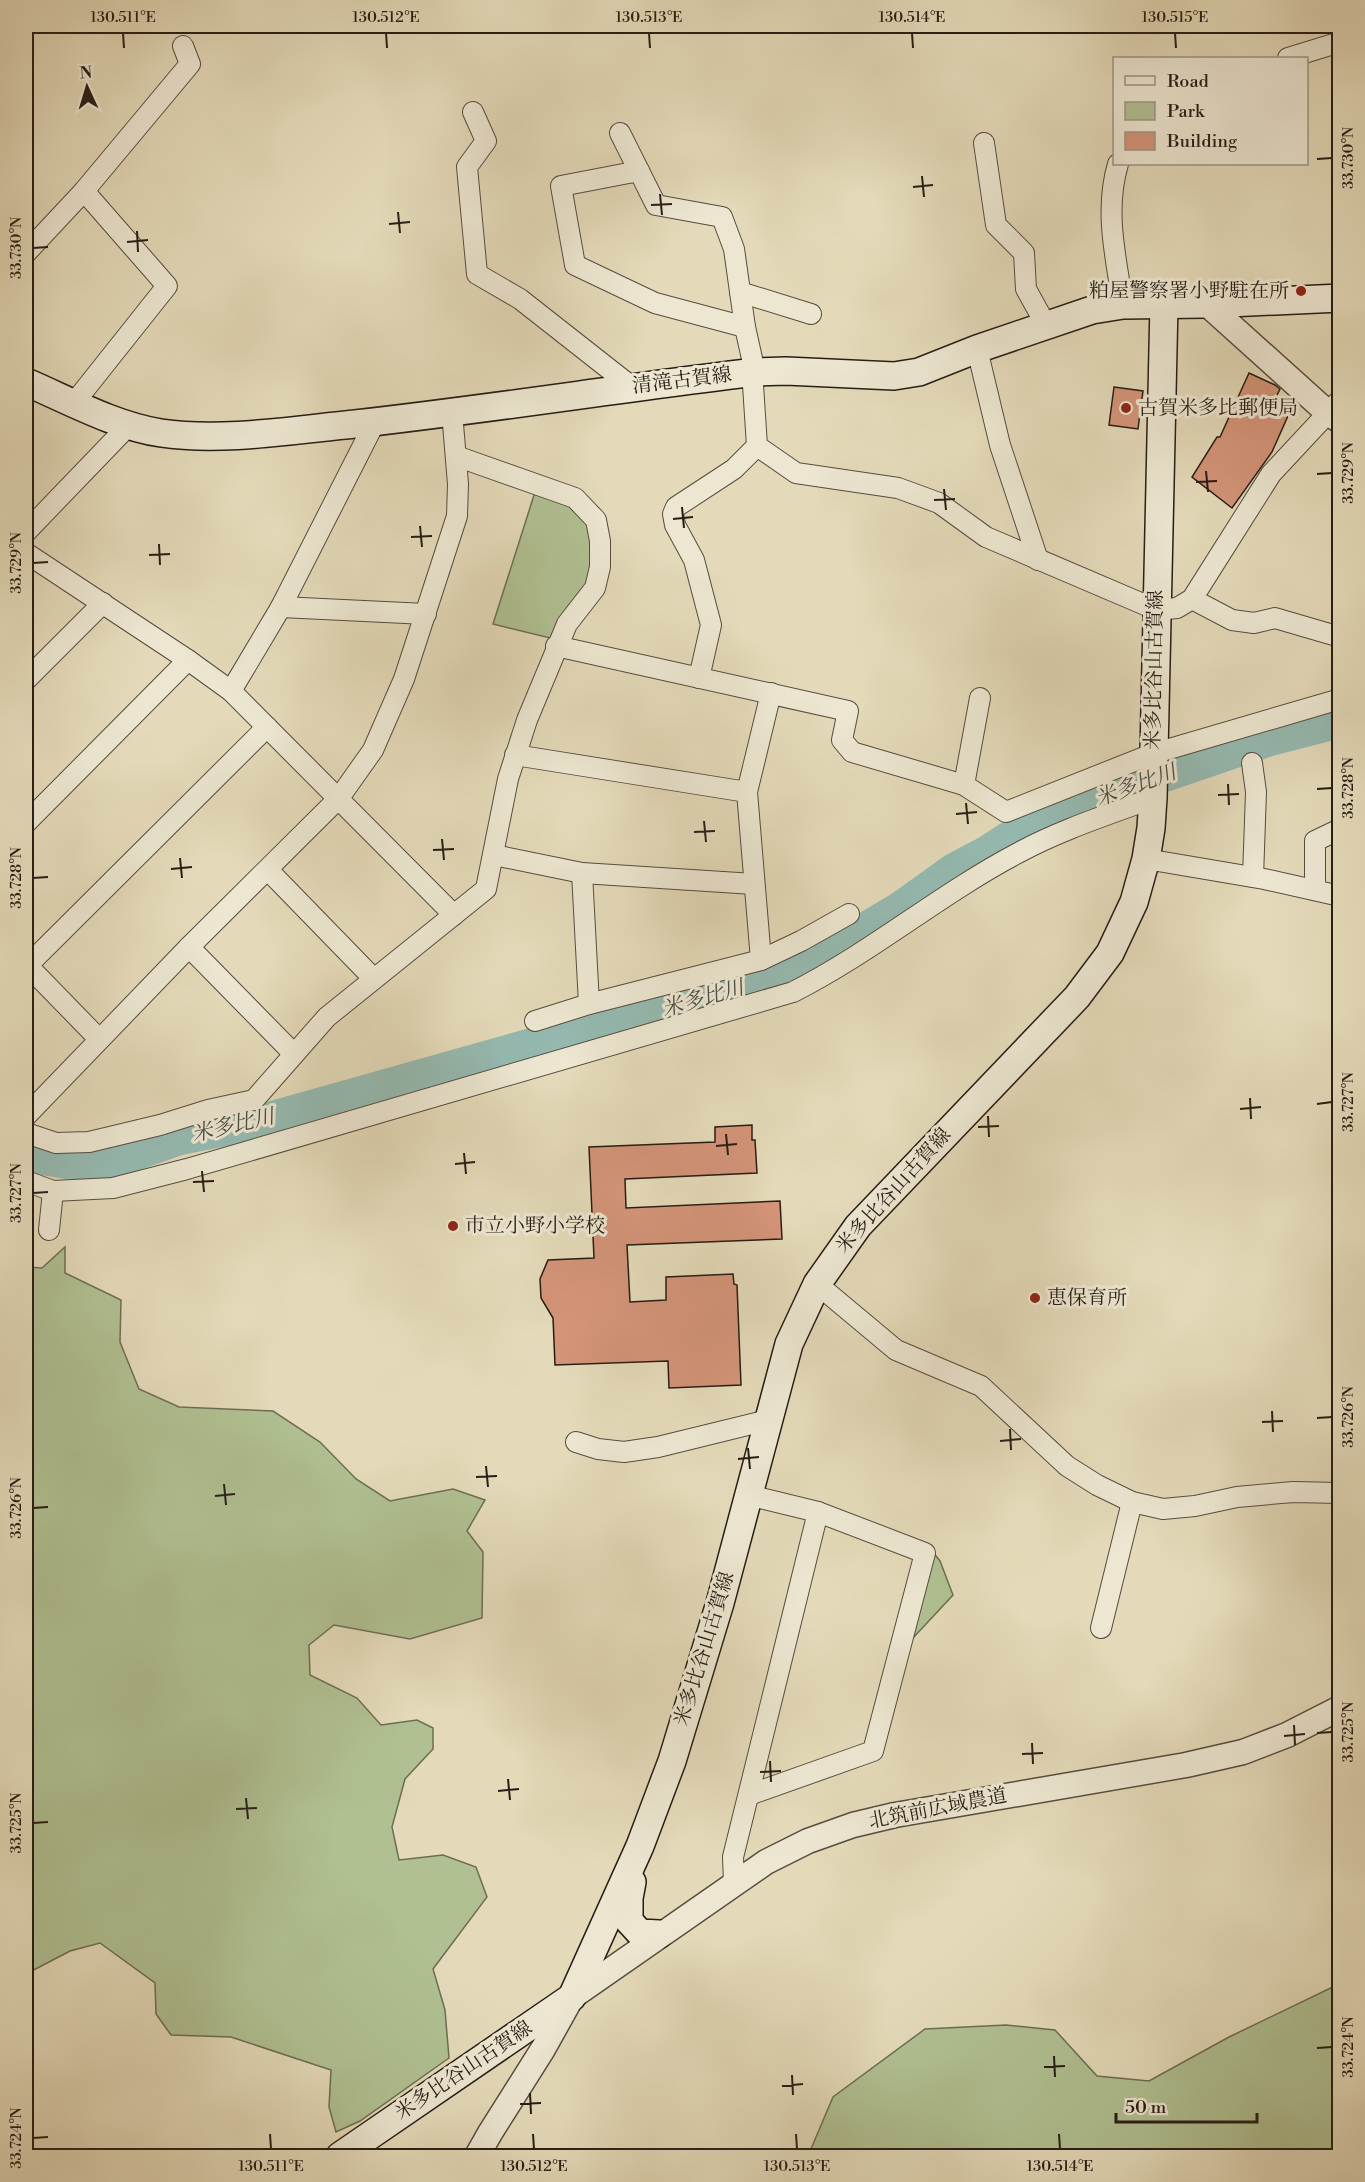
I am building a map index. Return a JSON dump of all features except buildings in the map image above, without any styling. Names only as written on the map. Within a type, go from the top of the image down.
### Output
[{"type":"main road","name":"清滝古賀線","points":[[26,382],[129,425],[160,433],[260,434],[375,422],[755,372],[786,371],[894,376],[920,372],[977,349],[1092,310],[1123,305],[1340,298]]},
{"type":"main road","name":"米多比谷山古賀線","points":[[340,2157],[572,1997],[640,1846],[672,1761],[720,1603],[789,1344],[817,1284],[858,1226],[1077,998],[1110,953],[1134,902],[1146,859],[1153,798],[1164,304]]},
{"type":"main road","points":[[640,1846],[628,1898],[629,1921],[640,1933],[659,1934]]},
{"type":"street","points":[[1291,57],[1340,42]]},
{"type":"street","points":[[26,253],[84,191],[190,64],[183,46]]},
{"type":"street","points":[[472,112],[486,141],[467,167],[477,274],[520,299],[632,387]]},
{"type":"street","points":[[620,133],[656,205],[722,217],[734,249],[745,327],[755,372],[753,385],[758,446],[796,473],[898,488],[939,503],[986,537],[1156,610],[1177,608],[1192,599],[1271,474],[1336,411],[1207,304]]},
{"type":"street","points":[[984,143],[996,225],[1024,253],[1026,289],[1046,325]]},
{"type":"street","points":[[1118,165],[1114,175],[1110,223],[1123,305]]},
{"type":"street","points":[[639,171],[561,186],[575,265],[655,303],[745,327]]},
{"type":"street","points":[[74,403],[166,286],[84,191]]},
{"type":"street","points":[[740,292],[811,314]]},
{"type":"street","points":[[977,349],[1000,445],[1038,560]]},
{"type":"street","points":[[26,1116],[189,947],[339,798],[374,750],[404,678],[457,516],[456,456],[452,412]]},
{"type":"street","points":[[231,691],[281,608],[375,422]]},
{"type":"street","points":[[26,532],[129,425]]},
{"type":"street","points":[[699,678],[711,625],[694,560],[675,525],[673,514],[676,507],[734,469],[758,446]]},
{"type":"street","points":[[26,1133],[56,1143],[89,1142],[254,1100],[327,1017],[486,889],[508,779],[515,756],[556,646],[567,624],[595,588],[600,567],[600,541],[596,520],[574,498],[456,456]]},
{"type":"street","points":[[26,553],[231,691],[454,915]]},
{"type":"street","points":[[1192,599],[1232,620],[1254,623],[1275,618],[1340,637]]},
{"type":"street","points":[[26,680],[103,603]]},
{"type":"street","points":[[281,608],[426,614]]},
{"type":"street","points":[[556,646],[848,711],[842,740],[852,752],[964,785],[1006,812],[1153,758],[1340,699]]},
{"type":"street","points":[[26,823],[188,660]]},
{"type":"street","points":[[760,960],[747,792],[771,693]]},
{"type":"street","points":[[964,785],[980,698]]},
{"type":"street","points":[[99,1039],[26,966],[267,727]]},
{"type":"street","points":[[515,756],[747,792]]},
{"type":"street","points":[[1251,763],[1256,792],[1253,876]]},
{"type":"street","points":[[26,1181],[53,1191],[113,1188],[187,1169],[793,992],[832,972],[1018,852],[1080,824],[1153,798]]},
{"type":"street","points":[[1315,890],[1315,841],[1340,828]]},
{"type":"street","points":[[494,855],[582,873],[754,884]]},
{"type":"street","points":[[1146,859],[1253,876],[1340,896]]},
{"type":"street","points":[[268,870],[373,978]]},
{"type":"street","points":[[582,873],[589,1004]]},
{"type":"street","points":[[535,1021],[589,1004],[760,960],[801,941],[849,914]]},
{"type":"street","points":[[189,947],[294,1054]]},
{"type":"street","points":[[49,1230],[53,1191]]},
{"type":"street","points":[[817,1284],[896,1350],[981,1386],[1067,1466],[1097,1485],[1132,1502],[1163,1509],[1195,1506],[1248,1496],[1293,1492],[1340,1492]]},
{"type":"street","points":[[576,1442],[598,1449],[624,1452],[658,1447],[768,1420]]},
{"type":"street","points":[[748,1495],[818,1512],[925,1553],[873,1750],[749,1795]]},
{"type":"street","points":[[1101,1628],[1132,1502]]},
{"type":"street","points":[[734,1883],[733,1857],[818,1512]]},
{"type":"street","name":"北筑前広域農道","points":[[572,1997],[659,1934],[766,1862],[798,1846],[853,1825],[895,1815],[1186,1765],[1242,1752],[1287,1736],[1340,1708]]},
{"type":"street","points":[[477,2157],[572,1997]]},
{"type":"green space","points":[[535,492],[577,507],[590,525],[594,563],[588,589],[550,638],[493,624]]},
{"type":"green space","points":[[65,1247],[65,1273],[121,1300],[120,1342],[139,1389],[179,1407],[273,1411],[320,1442],[356,1479],[390,1501],[453,1489],[485,1500],[467,1531],[483,1552],[482,1618],[410,1639],[334,1625],[309,1645],[310,1675],[357,1698],[381,1725],[417,1720],[433,1728],[433,1749],[405,1779],[392,1827],[399,1860],[443,1855],[476,1867],[487,1897],[433,1969],[445,2010],[449,2058],[360,2121],[336,2132],[329,2107],[331,2070],[231,2037],[171,2035],[156,2014],[155,1983],[100,1943],[70,1951],[26,1974],[26,1267],[42,1268]]},
{"type":"green space","points":[[932,1551],[940,1561],[953,1595],[913,1638]]},
{"type":"green space","points":[[1339,1984],[1339,2156],[808,2156],[833,2097],[925,2029],[1006,2025],[1055,2030],[1097,2076],[1149,2081],[1229,2037]]},
{"type":"waterway","name":"米多比川","points":[[26,1155],[66,1162],[108,1163],[180,1138],[251,1124],[578,1032],[739,990],[799,967],[847,940],[901,908],[954,870],[1014,835],[1121,790],[1270,739],[1340,721]]},
{"type":"place","name":"粕屋警察署小野駐在所","points":[[1301,291]]},
{"type":"place","name":"古賀米多比郵便局","points":[[1126,408]]},
{"type":"place","name":"市立小野小学校","points":[[453,1226]]},
{"type":"place","name":"恵保育所","points":[[1035,1298]]}]
